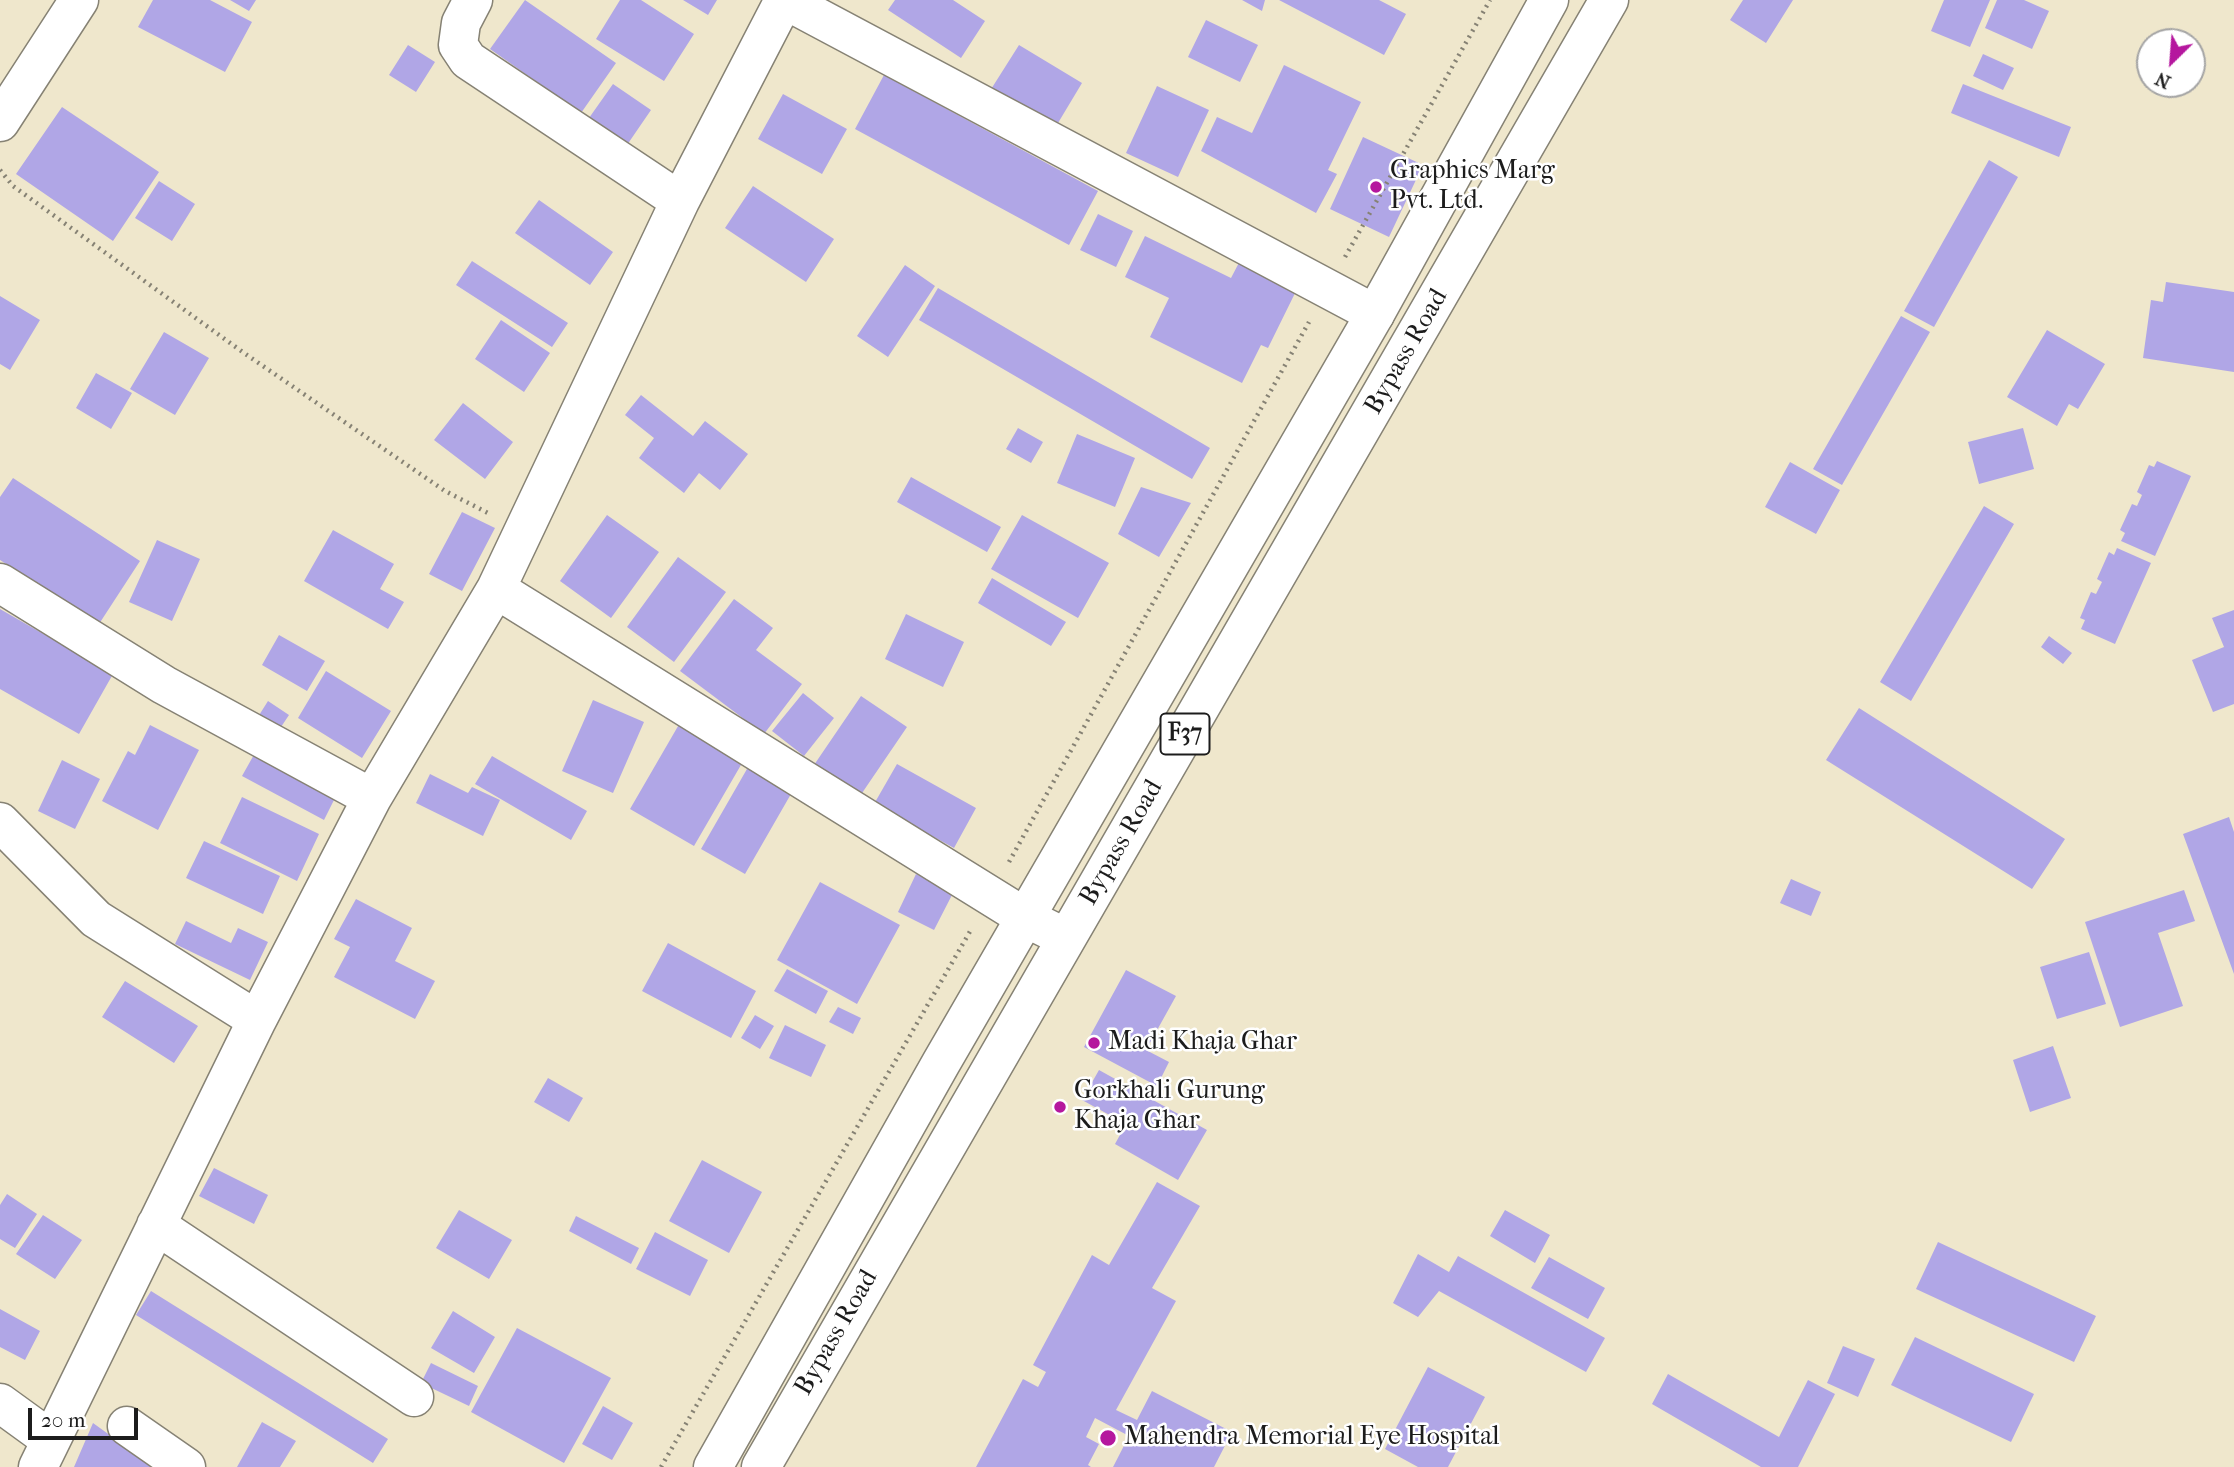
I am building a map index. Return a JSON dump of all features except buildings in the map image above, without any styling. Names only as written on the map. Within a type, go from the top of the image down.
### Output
[{"type":"main road","points":[[0,122],[79,0]]},
{"type":"main road","points":[[473,0],[461,23],[458,45],[468,61],[680,201]]},
{"type":"main road","points":[[0,1403],[44,1453],[257,1020],[372,798],[496,589],[680,201],[784,0],[1376,314]]},
{"type":"main road","name":"Bypass Road","points":[[713,1467],[941,1063],[1376,314],[1549,0]]},
{"type":"main road","name":"Bypass Road","points":[[761,1467],[978,1087],[1609,0]]},
{"type":"main road","points":[[0,583],[164,685],[372,798]]},
{"type":"main road","points":[[496,589],[1026,918],[1066,938]]},
{"type":"main road","points":[[0,822],[96,919],[257,1020]]},
{"type":"main road","points":[[941,1063],[978,1087]]},
{"type":"main road","points":[[156,1225],[414,1397]]},
{"type":"main road","points":[[127,1426],[186,1467]]},
{"type":"path","points":[[661,1467],[990,895],[1490,0]]},
{"type":"path","points":[[0,170],[13,186],[244,354],[445,492],[525,532]]},
{"type":"place","name":"Graphics Marg Pvt. Ltd.","points":[[1376,187]]},
{"type":"place","name":"Madi Khaja Ghar","points":[[1094,1043]]},
{"type":"place","name":"Gorkhali Gurung Khaja Ghar","points":[[1060,1107]]},
{"type":"place","name":"Mahendra Memorial Eye Hospital","points":[[1108,1438]]}]
